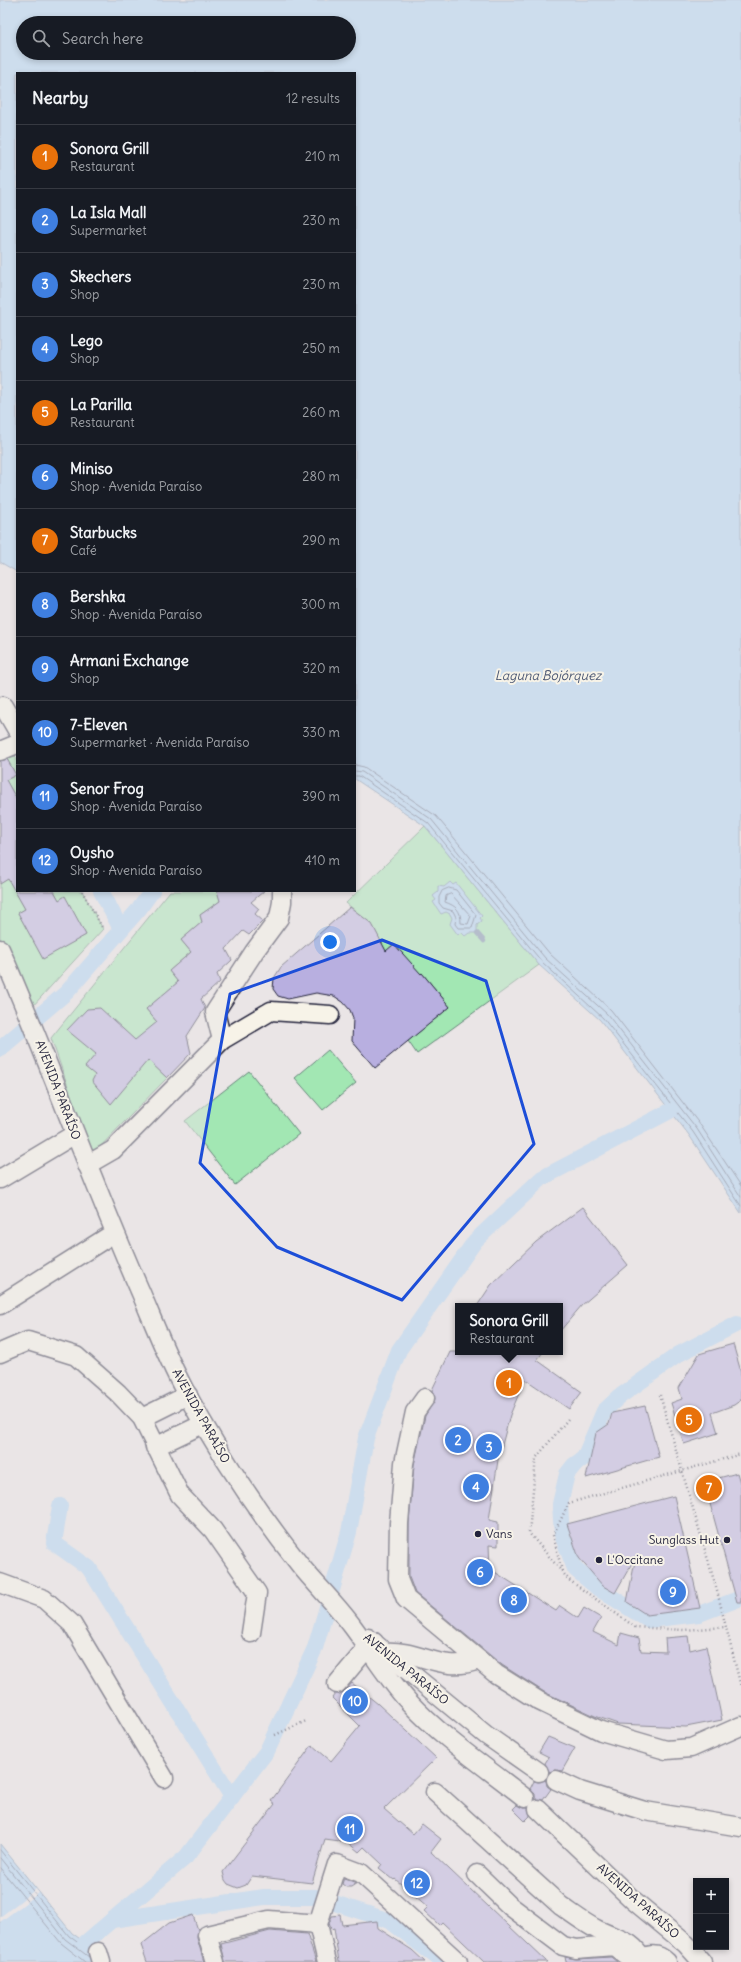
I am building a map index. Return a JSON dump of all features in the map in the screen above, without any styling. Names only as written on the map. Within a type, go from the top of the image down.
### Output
[{"type":"street","points":[[3,706],[16,728]]},
{"type":"street","points":[[0,751],[16,744]]},
{"type":"street","points":[[222,1040],[214,1012],[254,952],[279,918],[282,892]]},
{"type":"street","name":"AVENIDA PARAÍSO","points":[[0,949],[40,1042],[114,1233],[188,1395],[203,1424],[264,1518],[301,1567],[350,1623],[375,1647],[486,1735],[539,1772]]},
{"type":"street","points":[[87,1166],[113,1150],[222,1040],[271,1011],[330,1015]]},
{"type":"street","points":[[0,1179],[75,1134]]},
{"type":"street","points":[[0,1305],[114,1233]]},
{"type":"street","points":[[0,1353],[28,1341],[76,1356],[142,1418],[180,1495],[213,1530],[257,1594],[251,1633]]},
{"type":"street","points":[[142,1418],[188,1395]]},
{"type":"street","points":[[425,1398],[415,1412],[404,1463],[398,1523],[398,1579],[406,1599],[496,1674],[539,1701],[601,1731],[666,1750],[691,1748],[741,1726]]},
{"type":"street","points":[[155,1447],[203,1424]]},
{"type":"street","points":[[0,1583],[44,1598],[72,1624],[164,1778]]},
{"type":"street","points":[[337,1684],[375,1647],[406,1653],[449,1665],[468,1664],[478,1660]]},
{"type":"street","name":"AVENIDA PARAÍSO","points":[[375,1647],[407,1700],[440,1731],[532,1804],[633,1900],[686,1944],[702,1962]]},
{"type":"street","points":[[469,1754],[486,1735]]},
{"type":"street","points":[[556,1780],[580,1791],[645,1811],[741,1827]]},
{"type":"street","points":[[435,1792],[561,1906],[580,1920],[599,1930],[619,1937],[632,1945],[638,1961]]},
{"type":"street","points":[[326,1962],[319,1921],[337,1864],[361,1873],[458,1962]]},
{"type":"street","points":[[477,1874],[510,1906],[563,1946],[576,1949],[614,1946],[638,1961]]},
{"type":"street","points":[[216,1962],[207,1935],[270,1920],[319,1921]]},
{"type":"street","points":[[638,1961],[654,1954],[661,1956],[666,1962]]},
{"type":"path","points":[[83,892],[103,929]]},
{"type":"path","points":[[660,1395],[717,1591],[723,1622],[741,1687]]},
{"type":"path","points":[[568,1419],[536,1458],[529,1533],[569,1580],[635,1627],[684,1630],[725,1627]]},
{"type":"path","points":[[562,1573],[553,1535],[570,1503],[741,1454]]},
{"type":"path","points":[[275,1735],[306,1721]]},
{"type":"highlighted area","points":[[382,940],[486,981],[534,1144],[402,1300],[277,1247],[200,1163],[230,994]]},
{"type":"green space","points":[[12,754],[16,757],[16,775],[6,757]]},
{"type":"green space","points":[[16,775],[16,798],[6,780]]},
{"type":"green space","points":[[425,826],[539,965],[417,1054],[408,1041],[450,1007],[422,973],[369,1016],[359,955],[381,942],[373,926],[356,938],[363,917],[346,903]]},
{"type":"green space","points":[[8,879],[25,909],[18,913],[43,958],[86,935],[65,897],[59,900],[55,892],[83,892],[103,929],[32,1007],[0,941],[0,883]]},
{"type":"green space","points":[[169,892],[219,892],[220,901],[200,915],[202,922],[181,940],[191,952],[169,971],[178,982],[146,1009],[157,1022],[134,1046],[167,1078],[92,1155],[51,1038]]},
{"type":"green space","points":[[328,1050],[356,1083],[323,1110],[295,1078]]},
{"type":"green space","points":[[249,1071],[299,1134],[235,1185],[185,1121]]},
{"type":"water","name":"Laguna Bojórquez","points":[[0,0],[741,0],[741,1213],[689,1135],[600,1020],[539,965],[425,826],[356,780],[356,72],[16,72],[16,571],[0,562]]},
{"type":"water","points":[[450,882],[453,885],[456,883],[482,916],[480,918],[482,921],[477,925],[477,933],[469,933],[465,936],[461,932],[458,935],[450,924],[452,918],[450,914],[446,912],[441,914],[433,902],[436,900],[433,896],[438,892],[438,886],[444,887]]},
{"type":"water","points":[[0,1844],[72,1933],[98,1952],[101,1962],[0,1962]]},
{"type":"pier","points":[[36,1889],[39,1893],[0,1922],[0,1917]]},
{"type":"building","points":[[7,759],[16,775],[6,780],[16,798],[16,892],[55,892],[59,900],[65,896],[86,935],[43,959],[18,913],[25,909],[8,879],[0,884],[0,761]]},
{"type":"building","points":[[217,892],[263,892],[251,902],[259,909],[255,914],[263,921],[249,935],[243,931],[226,949],[232,960],[217,974],[220,982],[201,999],[205,1008],[187,1036],[191,1053],[167,1078],[148,1060],[111,1104],[92,1081],[95,1075],[85,1067],[96,1054],[67,1030],[87,1009],[100,1008],[135,1040],[157,1022],[146,1009],[178,982],[169,971],[191,952],[181,940],[202,922],[200,915],[220,901]]},
{"type":"building","points":[[350,907],[372,924],[386,951],[394,944],[421,974],[422,973],[450,1007],[375,1068],[352,1041],[353,1018],[350,1010],[343,1002],[334,996],[316,993],[288,999],[278,996],[273,989],[274,978],[281,967]]},
{"type":"building","points":[[583,1207],[628,1265],[582,1305],[563,1327],[563,1303],[479,1303],[491,1285],[536,1242]]},
{"type":"building","points":[[733,1344],[741,1372],[741,1400],[734,1405],[712,1413],[718,1433],[684,1444],[671,1403],[682,1399],[679,1388],[699,1354]]},
{"type":"building","points":[[450,1352],[455,1352],[455,1355],[541,1355],[537,1360],[582,1392],[569,1409],[525,1379],[510,1415],[498,1460],[489,1520],[498,1522],[498,1546],[489,1545],[490,1569],[556,1611],[560,1606],[578,1618],[584,1608],[601,1618],[593,1632],[619,1645],[621,1633],[639,1638],[641,1651],[666,1652],[665,1638],[688,1636],[690,1650],[706,1646],[722,1720],[686,1727],[618,1724],[595,1716],[544,1692],[502,1665],[415,1593],[409,1577],[409,1524],[414,1465],[425,1416],[435,1399],[432,1390]]},
{"type":"building","points":[[645,1406],[659,1457],[586,1478],[596,1433],[609,1424],[612,1413]]},
{"type":"building","points":[[737,1473],[741,1486],[741,1602],[737,1602],[704,1482]]},
{"type":"building","points":[[674,1496],[700,1608],[647,1615],[627,1602],[636,1556],[615,1593],[603,1586],[579,1558],[567,1524]]},
{"type":"building","points":[[352,1683],[378,1704],[436,1758],[384,1809],[413,1834],[422,1824],[441,1839],[431,1852],[547,1962],[484,1962],[442,1922],[439,1925],[424,1911],[428,1907],[395,1879],[394,1880],[379,1868],[382,1864],[364,1847],[359,1852],[347,1842],[325,1839],[312,1883],[252,1876],[246,1885],[238,1888],[228,1884],[225,1880],[223,1872],[275,1804],[271,1801],[312,1745],[331,1761],[360,1726],[332,1698],[335,1694],[340,1694],[345,1691]]},
{"type":"building","points":[[548,1737],[575,1748],[562,1771],[555,1770],[549,1772],[545,1763],[549,1757],[539,1752]]},
{"type":"building","points":[[546,1780],[547,1786],[551,1789],[543,1800],[535,1799],[535,1794],[530,1789],[534,1781],[538,1782]]},
{"type":"building","points":[[517,1805],[523,1808],[528,1808],[530,1816],[525,1821],[513,1809]]},
{"type":"building","points":[[344,1878],[357,1883],[351,1887],[346,1887],[342,1884]]},
{"type":"building","points":[[193,1915],[198,1930],[197,1938],[204,1962],[147,1962],[141,1945],[169,1923]]},
{"type":"building","points":[[340,1915],[342,1925],[377,1921],[378,1928],[412,1950],[425,1962],[339,1962],[334,1928],[331,1929],[329,1923],[332,1916]]},
{"type":"building","points":[[270,1931],[307,1934],[316,1962],[225,1962],[221,1944]]},
{"type":"building","points":[[565,1957],[577,1959],[611,1957],[617,1962],[566,1962]]},
{"type":"waterway","points":[[102,892],[121,929]]},
{"type":"waterway","points":[[0,1049],[67,992],[139,909],[151,892]]},
{"type":"waterway","points":[[477,933],[484,941]]},
{"type":"waterway","points":[[85,1943],[186,1857],[267,1751],[315,1648],[349,1532],[366,1438],[399,1350],[475,1241],[542,1178],[670,1111]]},
{"type":"waterway","points":[[737,1324],[679,1354],[619,1397],[604,1411],[584,1458],[574,1465],[567,1474],[560,1504],[562,1535],[575,1569],[599,1589],[648,1620],[699,1614],[741,1598]]},
{"type":"waterway","points":[[60,1506],[54,1543],[89,1568],[232,1797]]},
{"type":"waterway","points":[[112,1920],[264,1897],[316,1897],[390,1921],[443,1962]]},
{"type":"place","name":"Sonora Grill","points":[[509,1383]]},
{"type":"place","name":"La Parilla","points":[[689,1420]]},
{"type":"place","name":"La Isla Mall","points":[[458,1440]]},
{"type":"place","name":"Skechers","points":[[489,1447]]},
{"type":"place","name":"Lego","points":[[476,1487]]},
{"type":"place","name":"Starbucks","points":[[709,1488]]},
{"type":"place","name":"Vans","points":[[478,1534]]},
{"type":"place","name":"Sunglass Hut","points":[[727,1540]]},
{"type":"place","name":"L'Occitane","points":[[599,1560]]},
{"type":"place","name":"Miniso","points":[[480,1572]]},
{"type":"place","name":"Armani Exchange","points":[[673,1592]]},
{"type":"place","name":"Bershka","points":[[514,1600]]},
{"type":"place","name":"7-Eleven","points":[[355,1701]]},
{"type":"place","name":"Senor Frog","points":[[350,1829]]},
{"type":"place","name":"Oysho","points":[[417,1883]]}]
